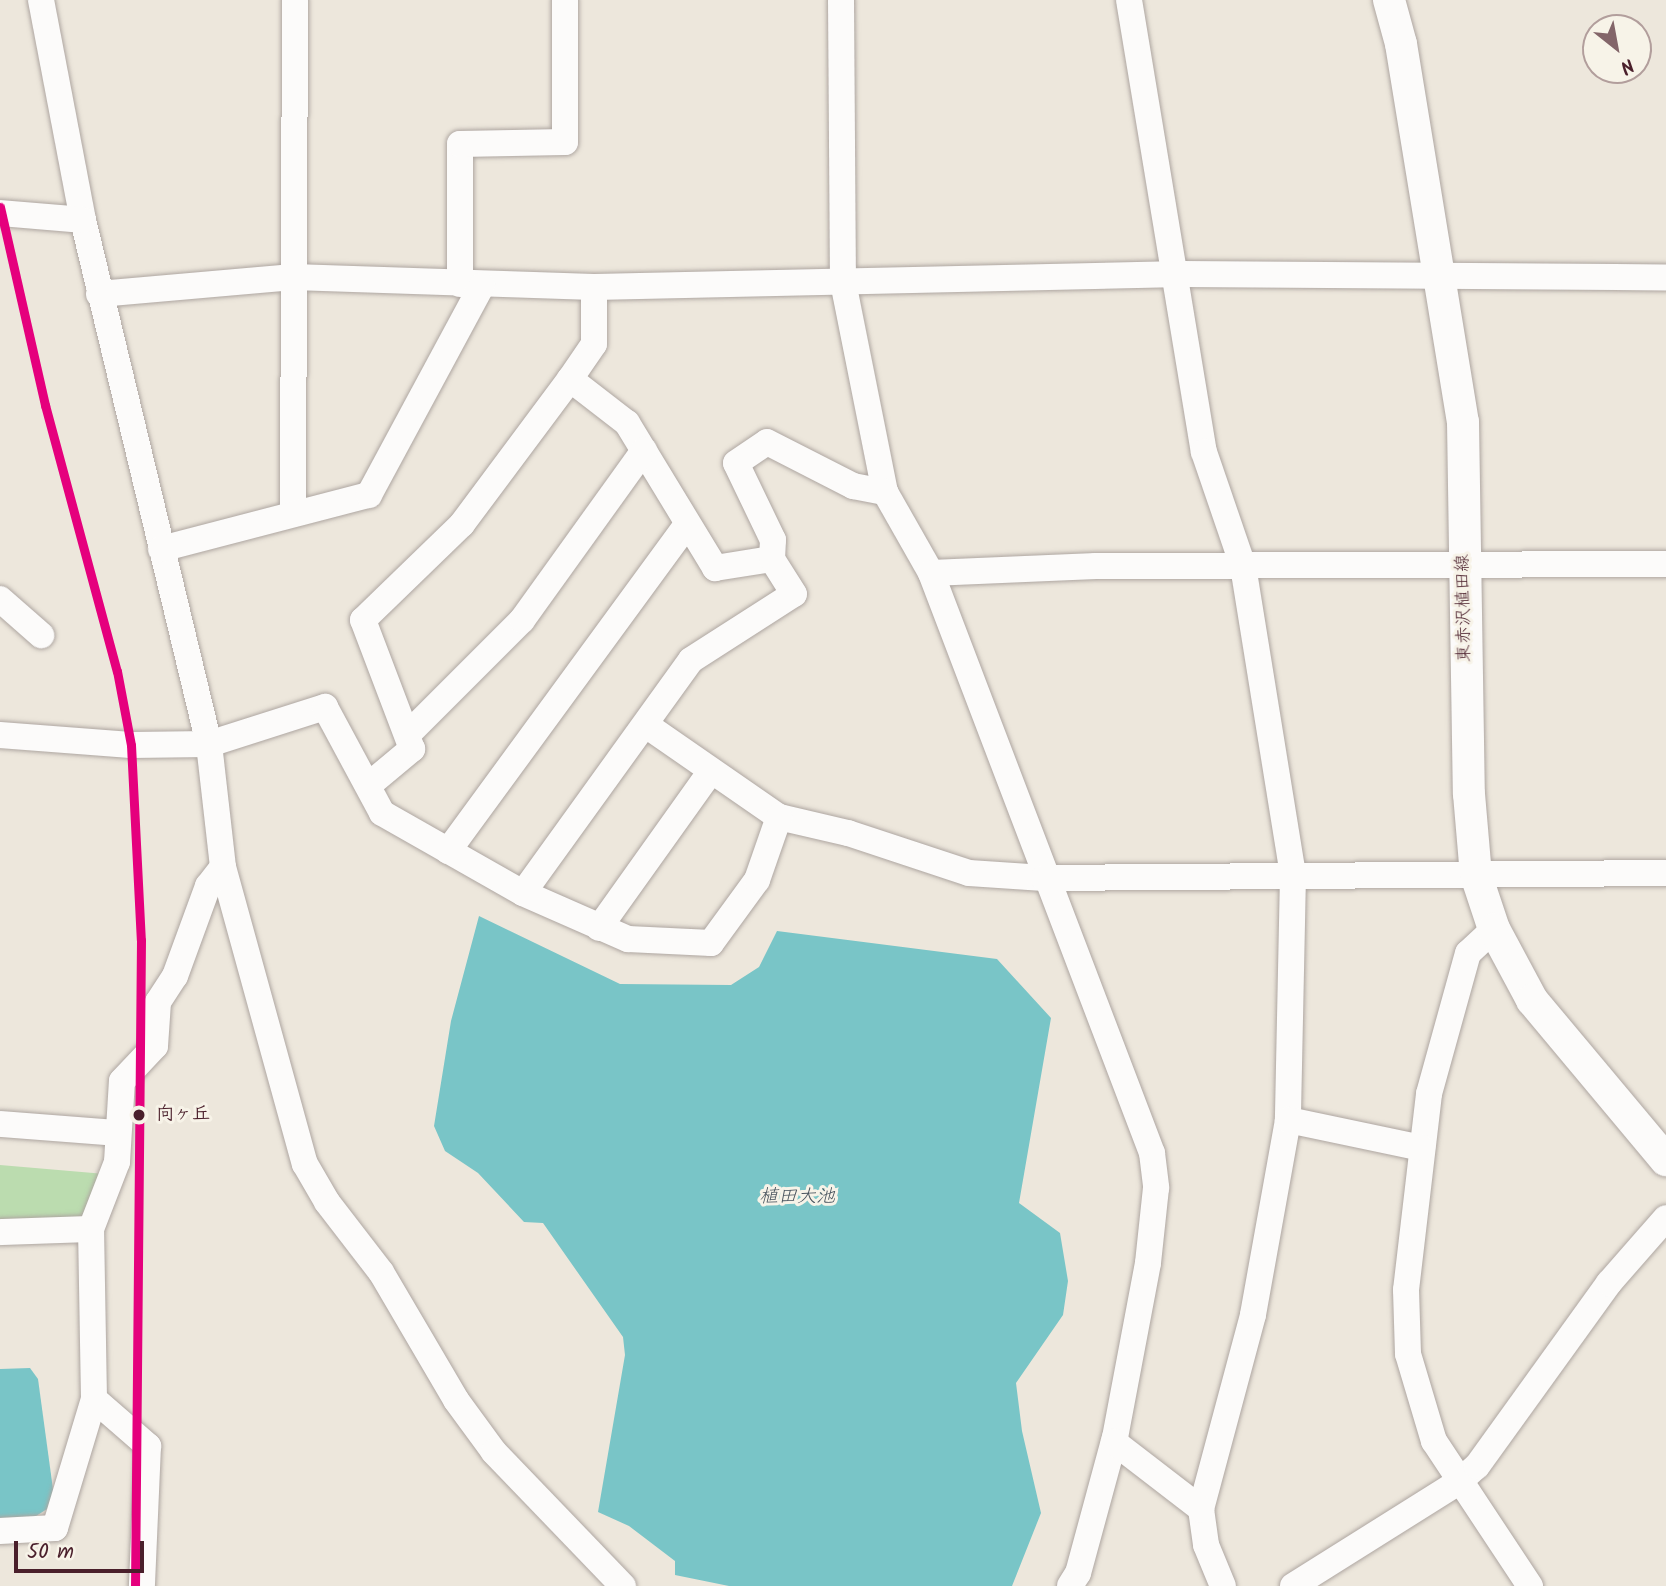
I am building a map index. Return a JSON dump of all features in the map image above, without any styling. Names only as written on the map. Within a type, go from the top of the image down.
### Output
[{"type":"main road","name":"東赤沢植田線","points":[[1389,0],[1402,44],[1463,422],[1469,794],[1476,875],[1494,929],[1532,1000],[1666,1160]]},
{"type":"street","points":[[41,0],[99,294],[209,744],[223,867],[306,1164],[327,1202],[381,1272],[456,1400],[494,1452],[623,1586]]},
{"type":"street","points":[[293,513],[295,0]]},
{"type":"street","points":[[161,549],[369,495],[471,285],[460,144],[565,142],[565,0]]},
{"type":"street","points":[[841,0],[843,282],[885,492],[931,573],[1044,878],[1144,1132],[1155,1177],[1148,1263],[1114,1442],[1078,1573],[1070,1586]]},
{"type":"street","points":[[1129,0],[1204,452],[1243,566],[1293,875],[1289,1120],[1253,1315],[1201,1508],[1206,1545],[1223,1586]]},
{"type":"street","points":[[0,213],[83,220]]},
{"type":"street","points":[[99,294],[293,277],[594,287],[1175,274],[1440,278],[1666,277]]},
{"type":"street","points":[[370,785],[412,750],[363,621],[462,524],[570,379],[594,344],[594,287]]},
{"type":"street","points":[[570,379],[627,423],[715,568],[772,559]]},
{"type":"street","points":[[523,893],[691,660],[794,594],[772,559],[774,540],[736,463],[767,442],[853,486],[885,492]]},
{"type":"street","points":[[408,734],[522,620],[643,450]]},
{"type":"street","points":[[448,851],[687,525]]},
{"type":"street","points":[[931,573],[1243,566],[1464,568],[1666,564]]},
{"type":"street","points":[[0,599],[41,635]]},
{"type":"street","points":[[0,735],[131,745],[209,744],[325,707],[370,785],[382,813],[523,893],[628,939],[711,943],[757,880],[779,817]]},
{"type":"street","points":[[646,725],[779,817],[848,833],[969,873],[1044,878],[1666,873]]},
{"type":"street","points":[[599,928],[711,771]]},
{"type":"street","points":[[0,1531],[55,1528],[94,1399],[91,1229],[117,1161],[116,1133],[122,1080],[155,1046],[158,1002],[175,976],[208,886],[223,867]]},
{"type":"street","points":[[1494,929],[1468,953],[1429,1094],[1406,1290],[1408,1354],[1434,1441],[1530,1586]]},
{"type":"street","points":[[1289,1120],[1422,1148]]},
{"type":"street","points":[[0,1124],[116,1133]]},
{"type":"street","points":[[1293,1586],[1459,1482],[1484,1456],[1609,1283],[1666,1218]]},
{"type":"street","points":[[0,1232],[91,1229]]},
{"type":"street","points":[[94,1399],[148,1446],[142,1586]]},
{"type":"street","points":[[1114,1442],[1201,1508]]},
{"type":"green space","points":[[0,1165],[105,1174],[86,1223],[0,1225]]},
{"type":"water","name":"植田大池","points":[[479,916],[620,984],[731,985],[759,967],[777,931],[997,959],[1051,1018],[1019,1203],[1060,1233],[1068,1281],[1063,1315],[1016,1383],[1022,1431],[1041,1513],[1012,1586],[729,1586],[675,1575],[675,1561],[629,1526],[598,1512],[625,1355],[623,1337],[543,1223],[524,1222],[478,1173],[445,1151],[434,1126],[451,1021]]},
{"type":"water","points":[[30,1368],[38,1379],[55,1504],[25,1523],[0,1525],[0,1369]]},
{"type":"transit line","points":[[0,207],[45,405],[117,671],[131,745],[141,940],[135,1586]]},
{"type":"place","name":"向ヶ丘","points":[[139,1115]]}]
